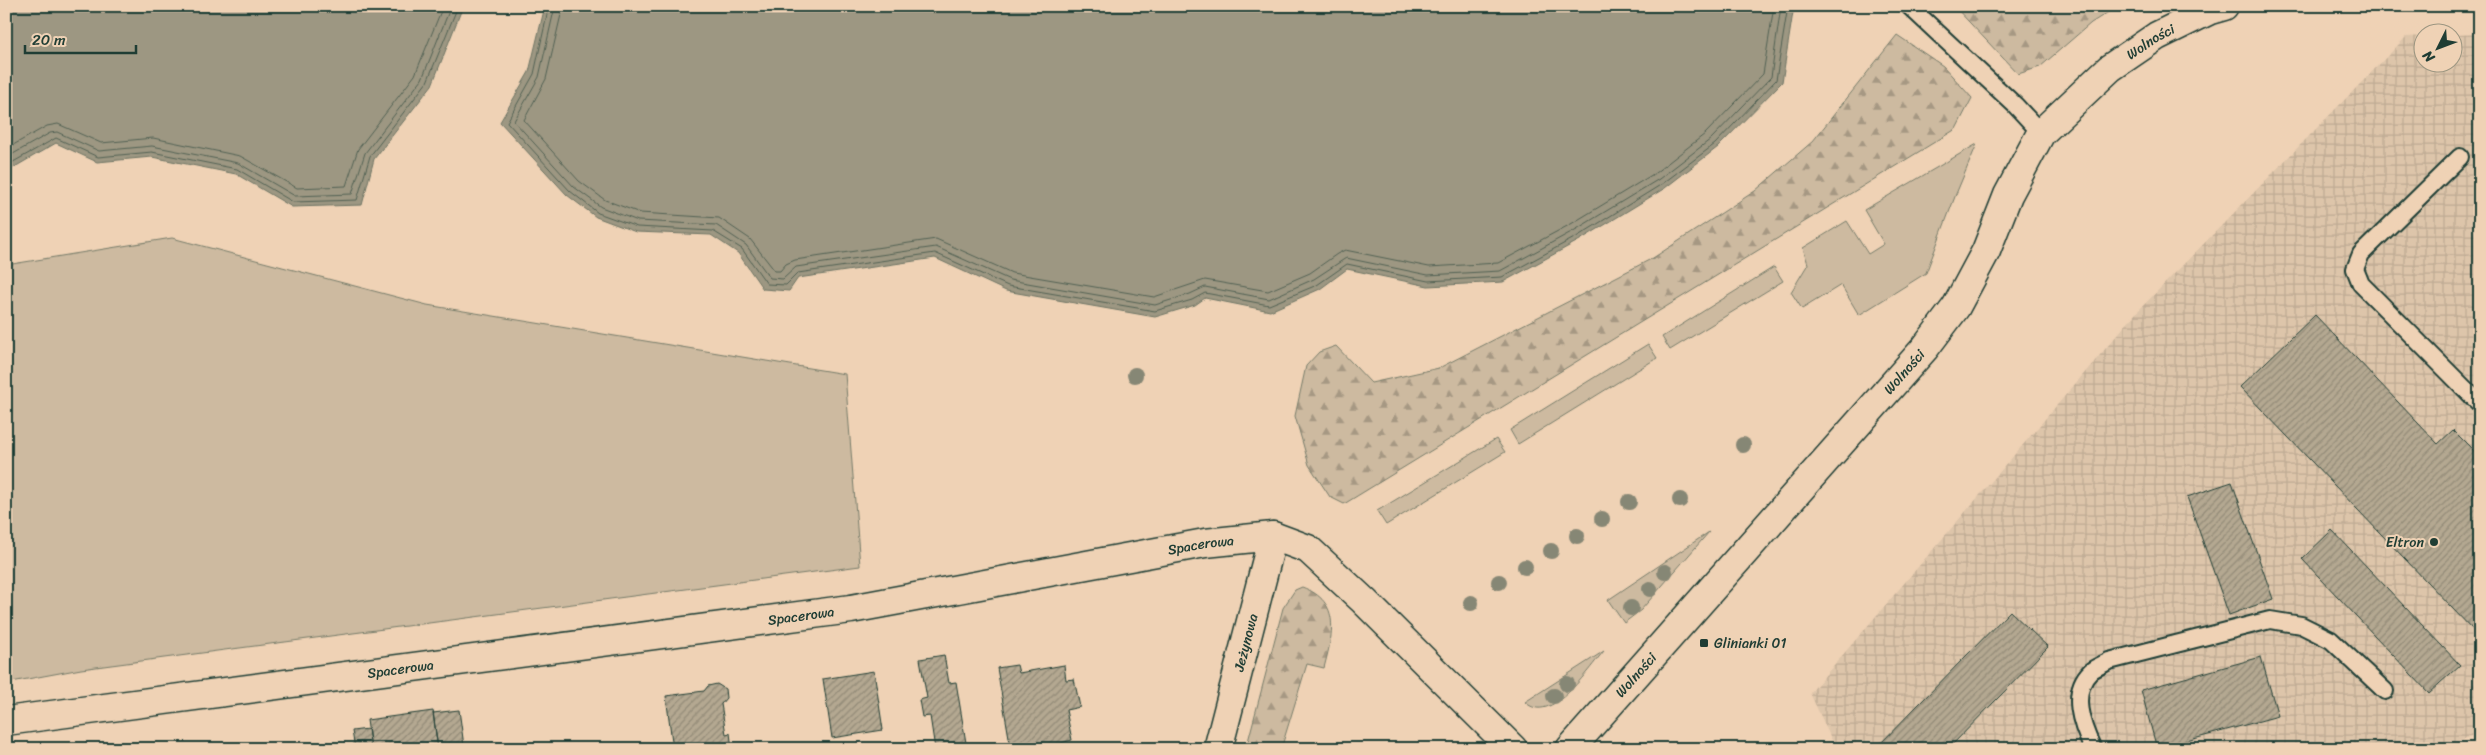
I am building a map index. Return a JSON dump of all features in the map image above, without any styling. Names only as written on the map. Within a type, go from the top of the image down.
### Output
[{"type":"street","name":"Wolności","points":[[1570,749],[1924,348],[1956,307],[1986,251],[2008,195],[2041,134],[2110,68],[2157,36],[2210,10],[2224,6]]},
{"type":"street","name":"Spacerowa","points":[[6,721],[851,609],[1205,543],[1272,536],[1308,549],[1364,601],[1513,749]]},
{"type":"street","name":"Jeżynowa","points":[[1218,749],[1272,536]]},
{"type":"lane","points":[[1909,6],[2015,105],[2041,134]]},
{"type":"lane","points":[[2460,157],[2361,254],[2355,269],[2361,284],[2480,404]]},
{"type":"lane","points":[[2093,749],[2081,724],[2080,691],[2091,671],[2109,661],[2270,620],[2301,625],[2331,640],[2385,690]]},
{"type":"shaded area","points":[[2480,34],[2480,733],[2436,749],[1836,749],[1810,693],[2136,313],[2406,37],[2414,37],[2414,72],[2464,72],[2464,35]]},
{"type":"green space","points":[[1954,6],[2118,6],[2091,23],[2040,67],[2018,74]]},
{"type":"green space","points":[[1897,35],[1943,66],[1972,98],[1956,129],[1344,504],[1330,497],[1309,465],[1295,416],[1306,366],[1319,352],[1336,346],[1371,383],[1439,368],[1653,258],[1755,191],[1813,141]]},
{"type":"green space","points":[[1977,144],[1926,273],[1859,315],[1841,285],[1802,309],[1791,292],[1808,264],[1803,248],[1847,221],[1868,254],[1884,244],[1864,210]]},
{"type":"green space","points":[[172,238],[427,305],[845,374],[860,566],[81,669],[6,683],[6,265]]},
{"type":"green space","points":[[1774,267],[1783,281],[1670,350],[1662,337]]},
{"type":"green space","points":[[1648,344],[1657,358],[1518,444],[1510,430]]},
{"type":"green space","points":[[1496,439],[1505,452],[1386,525],[1377,511]]},
{"type":"green space","points":[[1709,532],[1641,610],[1624,623],[1608,600]]},
{"type":"green space","points":[[1302,587],[1315,593],[1324,601],[1329,611],[1331,621],[1330,644],[1324,668],[1307,664],[1281,749],[1246,749],[1283,608],[1295,590]]},
{"type":"green space","points":[[1604,651],[1579,682],[1557,702],[1546,707],[1535,708],[1525,702]]},
{"type":"water","points":[[6,6],[463,6],[432,85],[374,159],[362,205],[292,207],[236,174],[152,157],[97,162],[56,143],[6,172]]},
{"type":"water","points":[[545,6],[1794,6],[1782,82],[1718,147],[1665,188],[1580,240],[1503,282],[1428,286],[1347,269],[1320,289],[1270,311],[1205,298],[1195,305],[1155,317],[1006,291],[935,258],[798,278],[789,291],[763,289],[738,253],[711,235],[636,232],[596,217],[567,195],[500,122],[529,72]]},
{"type":"building","name":"Eltron","points":[[2315,315],[2438,444],[2453,430],[2480,457],[2480,627],[2475,632],[2240,387]]},
{"type":"building","points":[[2232,482],[2273,599],[2229,615],[2187,497]]},
{"type":"building","points":[[2332,530],[2460,665],[2429,693],[2302,559]]},
{"type":"building","points":[[2010,611],[2048,647],[1948,749],[1875,749]]},
{"type":"building","points":[[944,655],[949,683],[956,682],[967,749],[935,749],[930,716],[922,717],[919,700],[927,698],[920,659]]},
{"type":"building","points":[[2261,657],[2278,716],[2157,749],[2141,690]]},
{"type":"building","points":[[1017,665],[1019,673],[1064,665],[1066,680],[1074,679],[1080,707],[1066,710],[1072,740],[1061,743],[1062,747],[1051,749],[1011,749],[997,668]]},
{"type":"building","points":[[874,671],[883,730],[832,738],[823,679]]},
{"type":"building","points":[[717,684],[725,689],[726,698],[721,704],[726,734],[730,733],[732,749],[673,749],[666,696],[704,691],[708,686]]},
{"type":"building","points":[[459,710],[464,746],[474,744],[474,749],[438,749],[433,713]]},
{"type":"building","points":[[433,711],[438,749],[371,749],[367,720]]},
{"type":"building","points":[[368,729],[371,749],[355,749],[352,731]]},
{"type":"place","name":"Eltron","points":[[2434,542]]},
{"type":"place","name":"Glinianki 01","points":[[1704,643]]}]
